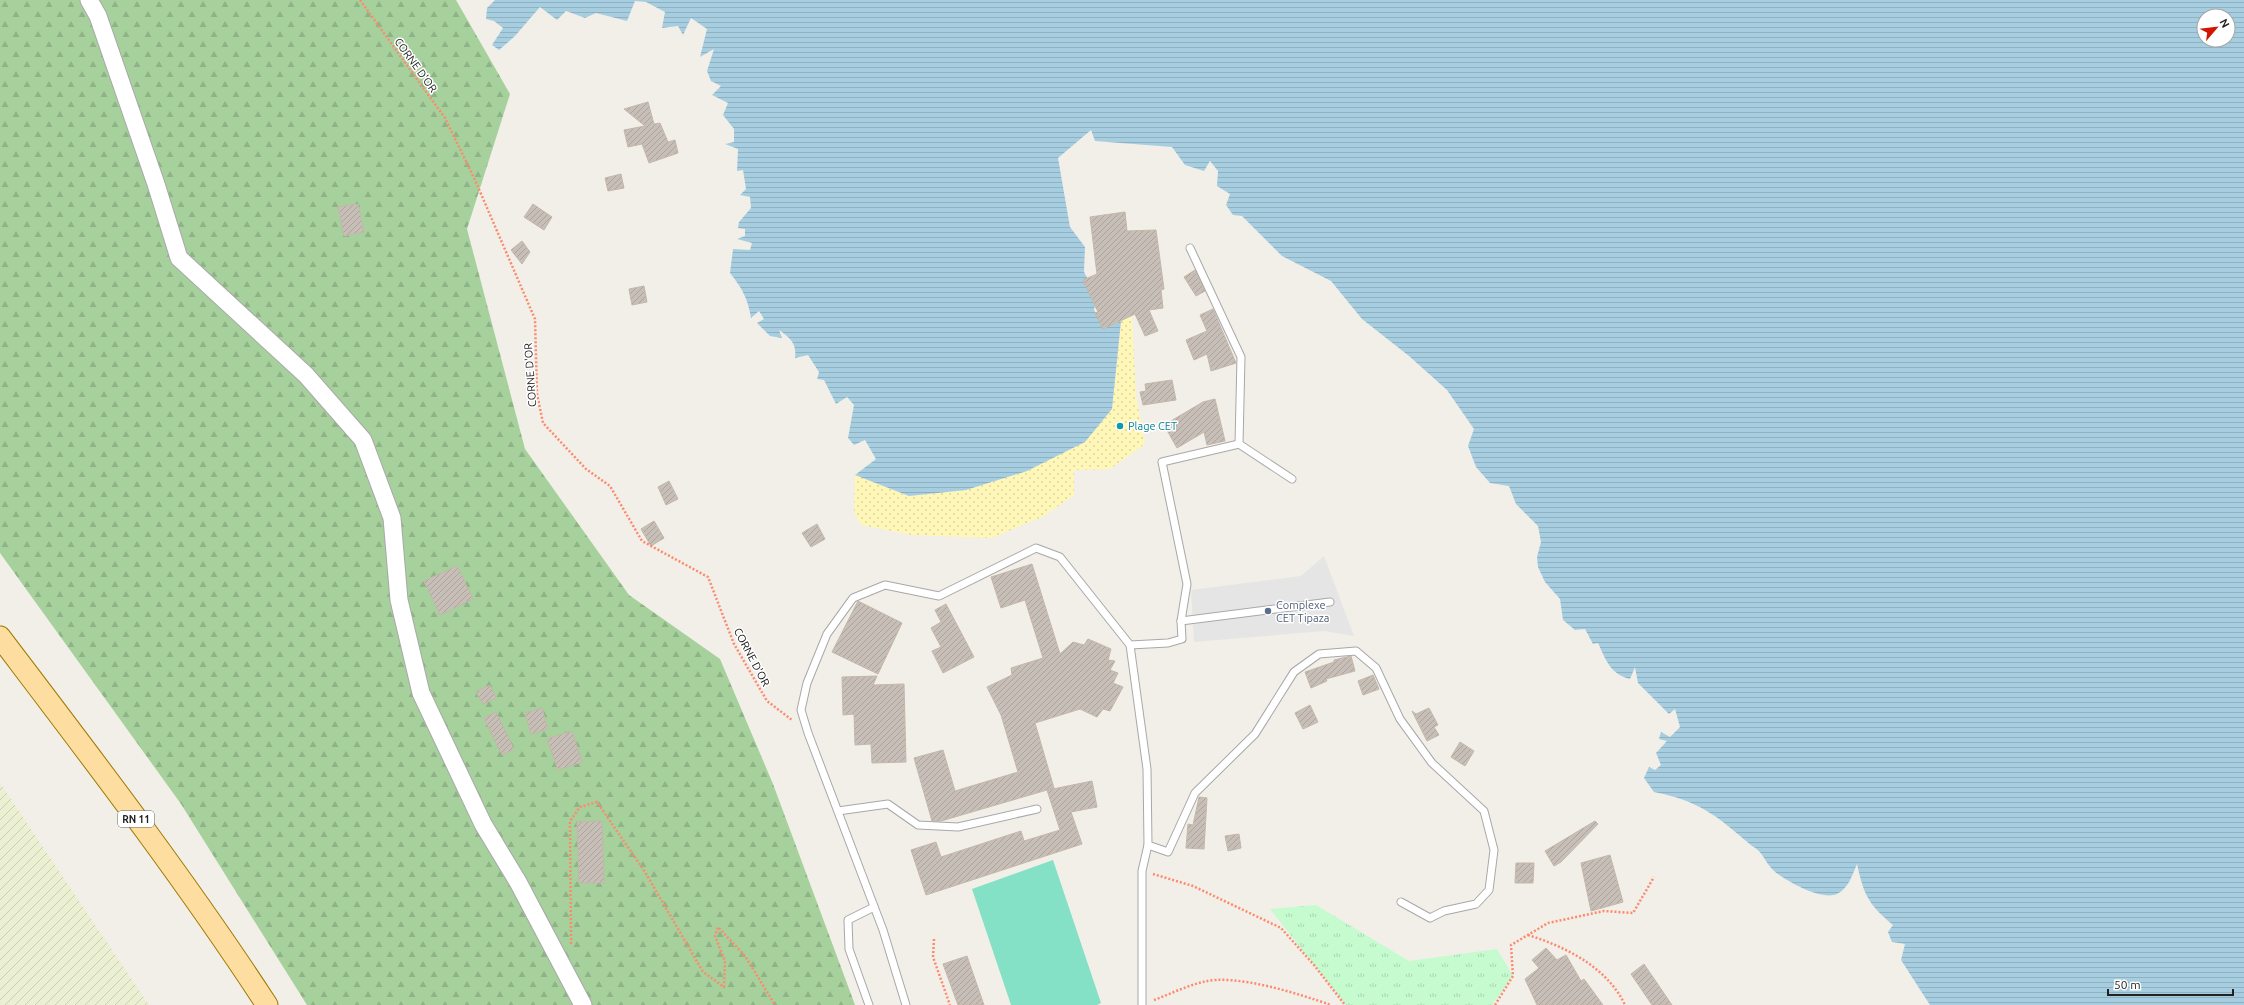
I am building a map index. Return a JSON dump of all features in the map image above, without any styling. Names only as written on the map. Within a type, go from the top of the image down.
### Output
[{"type":"main road","name":"RN 11","points":[[0,636],[117,793],[236,959],[267,1005]]},
{"type":"street","points":[[89,0],[98,16],[156,184],[179,258],[306,375],[363,440],[392,518],[399,600],[421,693],[483,824],[518,882],[583,1005]]},
{"type":"lane","points":[[1190,248],[1241,357],[1239,444]]},
{"type":"lane","points":[[1130,645],[1168,643],[1182,639],[1180,621],[1187,584],[1162,462],[1239,444],[1292,480]]},
{"type":"lane","points":[[906,1005],[874,908],[808,733],[801,710],[807,683],[827,634],[853,598],[885,585],[938,596],[1036,548],[1060,557],[1130,645],[1147,769],[1148,845],[1142,871],[1142,1004]]},
{"type":"lane","points":[[1180,621],[1330,602]]},
{"type":"lane","points":[[1148,845],[1168,852],[1195,792],[1255,734],[1294,672],[1319,654],[1356,651],[1376,668],[1400,720],[1432,763],[1484,811],[1494,850],[1489,890],[1476,904],[1444,911],[1430,918],[1401,902]]},
{"type":"lane","points":[[838,811],[888,804],[918,825],[958,827],[1037,809]]},
{"type":"lane","points":[[869,1005],[849,949],[848,920],[874,908]]},
{"type":"path","name":"CORNE D'OR","points":[[360,0],[445,118],[475,180],[535,319],[537,394],[543,423],[586,469],[610,486],[642,542],[708,577],[734,644],[767,700],[808,733]]},
{"type":"path","points":[[571,952],[570,821],[580,807],[597,802],[645,872],[703,972],[724,987],[725,961],[715,936],[718,927],[745,956],[775,1005]]},
{"type":"path","points":[[1142,871],[1193,886],[1281,928],[1314,965],[1345,1005]]},
{"type":"path","points":[[1495,1005],[1513,976],[1511,945],[1548,922],[1604,911],[1633,913],[1654,877]]},
{"type":"path","points":[[1528,935],[1556,944],[1590,964],[1618,991],[1625,1005]]},
{"type":"path","points":[[934,938],[933,957],[950,1005]]},
{"type":"path","points":[[1142,1004],[1204,981],[1236,981],[1297,994],[1331,1005]]},
{"type":"green space","points":[[0,0],[456,0],[510,94],[467,229],[525,449],[629,595],[720,659],[773,784],[855,1005],[307,1005],[181,804],[0,553]]},
{"type":"green space","points":[[0,783],[149,1005],[0,1005]]},
{"type":"green space","points":[[1053,860],[1101,1003],[1097,1005],[1011,1005],[972,889]]},
{"type":"green space","points":[[1316,905],[1409,961],[1497,949],[1513,976],[1492,1005],[1346,1005],[1270,909]]},
{"type":"sand","name":"Plage CET","points":[[1132,317],[1136,396],[1145,444],[1110,469],[1074,470],[1074,495],[1044,516],[992,538],[912,535],[861,525],[854,512],[855,475],[909,496],[966,490],[1027,471],[1112,409],[1121,321]]},
{"type":"shaded area","name":"Complexe CET Tipaza","points":[[1324,556],[1354,636],[1324,631],[1194,642],[1191,590],[1301,576]]},
{"type":"water","points":[[495,0],[2244,0],[2244,1005],[1930,1005],[1901,960],[1905,944],[1892,942],[1888,932],[1893,925],[1872,905],[1868,898],[1862,884],[1857,864],[1850,881],[1837,894],[1822,895],[1804,889],[1795,885],[1774,871],[1756,848],[1718,818],[1684,800],[1654,792],[1644,778],[1649,767],[1655,770],[1661,765],[1656,753],[1667,741],[1659,739],[1661,732],[1670,737],[1680,727],[1675,709],[1669,714],[1638,683],[1635,667],[1630,679],[1618,674],[1610,666],[1598,643],[1593,644],[1585,629],[1575,630],[1563,620],[1560,599],[1545,582],[1538,567],[1537,557],[1541,542],[1538,526],[1516,504],[1509,486],[1490,483],[1476,467],[1468,446],[1474,429],[1447,390],[1409,356],[1362,319],[1331,281],[1282,256],[1242,216],[1233,215],[1226,205],[1230,194],[1217,186],[1218,171],[1210,161],[1204,171],[1185,165],[1172,147],[1095,141],[1091,130],[1058,158],[1070,227],[1085,247],[1084,272],[1097,296],[1094,310],[1105,328],[1121,321],[1112,409],[1085,442],[1027,471],[966,490],[909,496],[855,475],[876,459],[865,440],[854,445],[848,438],[854,405],[847,397],[836,404],[824,380],[817,379],[819,372],[808,355],[795,358],[795,348],[792,341],[779,330],[782,338],[770,336],[757,323],[764,319],[759,311],[751,318],[744,294],[730,273],[733,249],[750,250],[752,243],[737,239],[745,236],[745,229],[738,228],[739,222],[751,208],[750,197],[740,195],[746,189],[743,170],[737,171],[738,149],[725,144],[734,142],[734,129],[723,115],[728,103],[712,95],[721,86],[711,81],[707,71],[714,49],[700,57],[707,29],[691,18],[683,35],[678,26],[662,28],[665,12],[646,2],[635,1],[627,21],[596,13],[585,18],[566,11],[557,20],[540,7],[515,36],[499,50],[492,45],[503,28],[494,21],[486,19],[487,8]]},
{"type":"building","points":[[648,102],[654,124],[660,123],[668,142],[675,140],[678,153],[649,163],[642,144],[628,147],[624,130],[645,126],[624,109]]},
{"type":"building","points":[[621,174],[624,188],[608,191],[605,178]]},
{"type":"building","points":[[358,204],[364,232],[344,236],[338,207]]},
{"type":"building","points":[[533,204],[552,217],[544,230],[524,217]]},
{"type":"building","points":[[1125,212],[1127,231],[1156,230],[1164,289],[1161,290],[1163,308],[1149,310],[1158,331],[1145,336],[1135,314],[1103,329],[1095,313],[1098,312],[1083,280],[1097,274],[1090,217]]},
{"type":"building","points":[[522,241],[530,252],[522,264],[511,250]]},
{"type":"building","points":[[1195,270],[1205,291],[1196,296],[1184,277]]},
{"type":"building","points":[[644,286],[647,302],[632,305],[629,289]]},
{"type":"building","points":[[1213,309],[1236,363],[1211,371],[1207,354],[1194,360],[1186,340],[1207,331],[1200,315]]},
{"type":"building","points":[[1172,380],[1176,400],[1143,405],[1140,392],[1146,391],[1145,384]]},
{"type":"building","points":[[1215,399],[1225,441],[1207,445],[1204,432],[1177,448],[1164,425],[1203,402]]},
{"type":"building","points":[[669,481],[678,499],[666,505],[658,487]]},
{"type":"building","points":[[654,521],[664,538],[651,546],[641,529]]},
{"type":"building","points":[[817,524],[825,539],[811,547],[802,533]]},
{"type":"building","points":[[1032,564],[1060,654],[1073,642],[1084,645],[1088,639],[1111,649],[1108,660],[1115,661],[1110,670],[1118,673],[1113,683],[1123,687],[1110,711],[1103,709],[1097,717],[1080,709],[1035,723],[1054,788],[1048,790],[1092,781],[1097,807],[1071,812],[1082,844],[926,895],[911,850],[936,842],[941,857],[1021,831],[1024,841],[1060,830],[1047,790],[941,821],[932,821],[914,758],[943,750],[955,791],[1018,772],[1001,715],[987,687],[1012,675],[1011,668],[1043,658],[1025,600],[1001,608],[991,577]]},
{"type":"building","points":[[457,566],[473,599],[440,615],[424,581]]},
{"type":"building","points":[[858,601],[902,623],[878,674],[832,652]]},
{"type":"building","points":[[946,604],[974,657],[943,673],[932,651],[941,647],[931,628],[941,622],[935,610]]},
{"type":"building","points":[[1351,656],[1355,671],[1326,679],[1327,681],[1311,688],[1305,672],[1334,662],[1334,660]]},
{"type":"building","points":[[1373,675],[1379,689],[1363,695],[1358,681]]},
{"type":"building","points":[[877,676],[873,685],[904,684],[906,762],[872,763],[871,744],[855,745],[854,714],[843,715],[842,677]]},
{"type":"building","points":[[490,685],[496,698],[483,704],[476,692]]},
{"type":"building","points":[[1310,705],[1318,722],[1303,729],[1295,713]]},
{"type":"building","points":[[542,708],[548,729],[531,734],[525,713]]},
{"type":"building","points":[[1429,708],[1438,725],[1434,727],[1439,735],[1427,741],[1412,711],[1416,714]]},
{"type":"building","points":[[496,712],[514,749],[502,755],[484,718]]},
{"type":"building","points":[[572,731],[582,762],[558,770],[547,739]]},
{"type":"building","points":[[1460,742],[1474,751],[1465,766],[1451,757]]},
{"type":"building","points":[[1199,797],[1207,798],[1204,849],[1186,848],[1188,824],[1193,825]]},
{"type":"building","points":[[602,821],[604,883],[579,883],[577,822]]},
{"type":"building","points":[[1595,821],[1598,824],[1561,862],[1554,866],[1545,851]]},
{"type":"building","points":[[1239,834],[1241,848],[1228,851],[1225,836]]},
{"type":"building","points":[[1610,855],[1623,902],[1591,911],[1581,863]]},
{"type":"building","points":[[1516,863],[1534,863],[1533,883],[1515,883]]},
{"type":"building","points":[[1546,948],[1557,960],[1566,955],[1581,981],[1584,979],[1603,1005],[1537,1005],[1525,979],[1539,968],[1532,960]]},
{"type":"building","points":[[967,956],[984,1005],[958,1005],[943,964]]},
{"type":"building","points":[[1644,964],[1672,1005],[1652,1005],[1631,974]]},
{"type":"place","name":"Plage CET","points":[[1120,426]]},
{"type":"place","name":"Complexe CET Tipaza","points":[[1268,611]]}]
